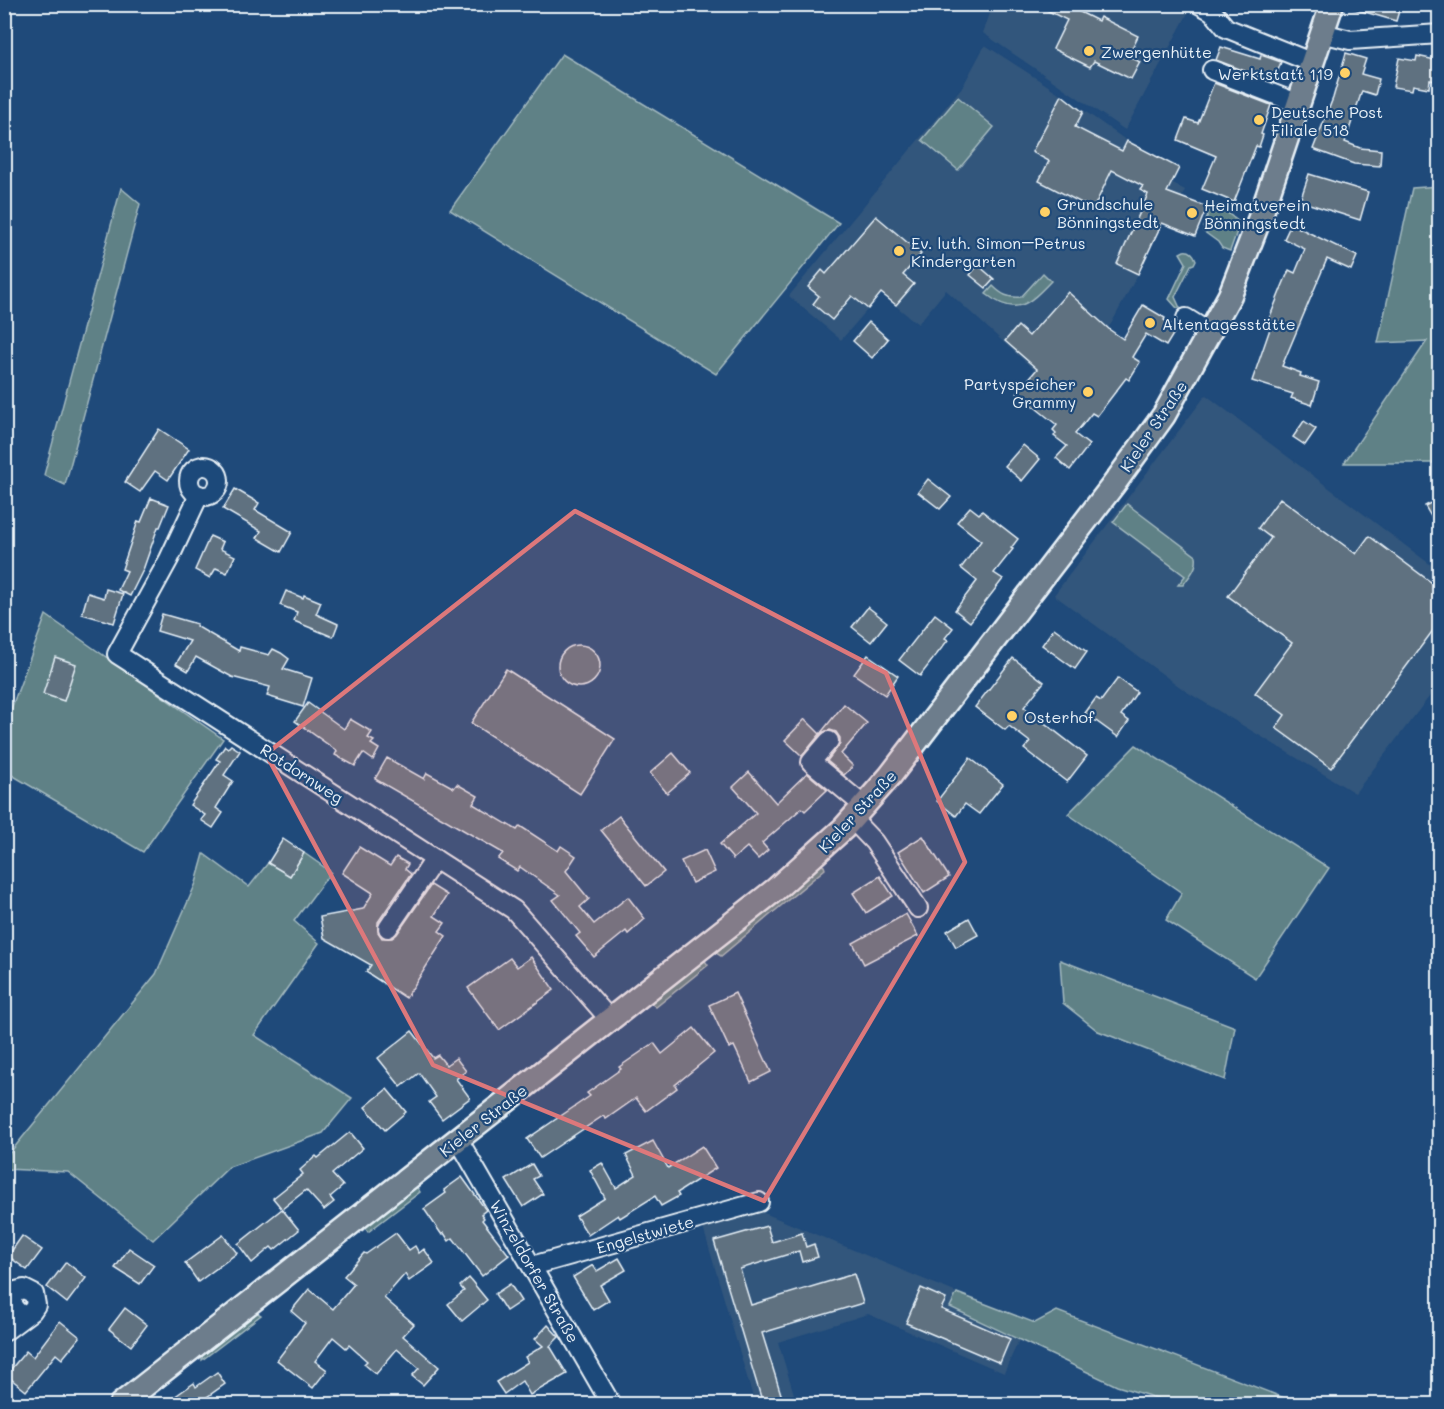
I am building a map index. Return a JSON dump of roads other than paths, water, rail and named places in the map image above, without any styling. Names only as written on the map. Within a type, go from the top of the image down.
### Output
[{"type":"main road","name":"Kieler Straße","points":[[121,1404],[776,889],[853,818],[916,744],[1114,484],[1164,414],[1230,295],[1261,215],[1332,4]]},
{"type":"street","points":[[1199,4],[1212,11],[1226,28],[1313,63]]},
{"type":"street","points":[[1322,33],[1350,40],[1440,34]]},
{"type":"street","points":[[1212,70],[1299,104]]},
{"type":"street","points":[[1186,318],[1210,333]]},
{"type":"street","name":"Rotdornweg","points":[[199,495],[169,559],[117,654],[514,910],[610,1021]]},
{"type":"street","points":[[829,741],[811,762],[874,842],[913,910]]},
{"type":"street","points":[[388,928],[435,859]]},
{"type":"street","name":"Winzeldorfer Straße","points":[[458,1139],[611,1404]]},
{"type":"street","name":"Engelstwiete","points":[[532,1266],[759,1202]]},
{"type":"street","points":[[4,1332],[24,1316]]},
{"type":"place","name":"Zwergenhütte","points":[[1089,51]]},
{"type":"place","name":"Werktstatt 119","points":[[1345,73]]},
{"type":"place","name":"Deutsche Post Filiale 518","points":[[1259,120]]},
{"type":"place","name":"Grundschule Bönningstedt","points":[[1045,212]]},
{"type":"place","name":"Heimatverein Bönningstedt","points":[[1192,213]]},
{"type":"place","name":"Ev. luth. Simon–Petrus Kindergarten","points":[[899,251]]},
{"type":"place","name":"Altentagesstätte","points":[[1150,323]]},
{"type":"place","name":"Partyspeicher Grammy","points":[[1088,392]]},
{"type":"place","name":"Osterhof","points":[[1012,716]]}]
